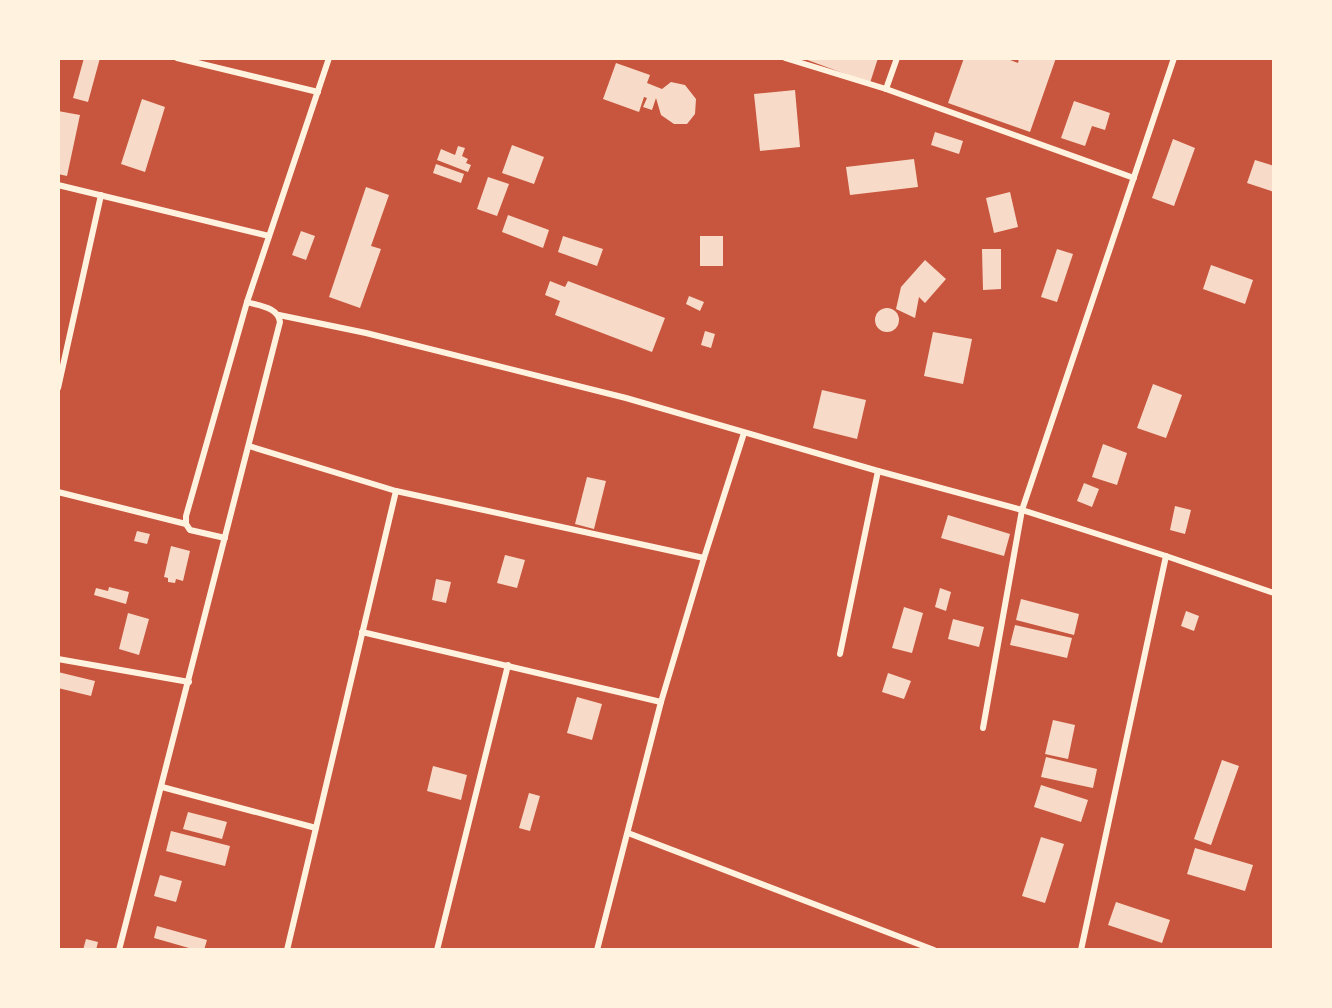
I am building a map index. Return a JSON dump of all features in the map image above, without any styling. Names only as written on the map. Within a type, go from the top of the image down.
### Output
[{"type":"street","points":[[177,58],[318,92]]},
{"type":"street","points":[[225,538],[190,530],[186,524],[186,516],[247,302],[329,58]]},
{"type":"street","points":[[785,58],[886,89],[1134,178]]},
{"type":"street","points":[[886,89],[897,58]]},
{"type":"street","points":[[983,728],[1023,510],[1174,58]]},
{"type":"street","points":[[58,185],[269,236]]},
{"type":"street","points":[[58,388],[101,195]]},
{"type":"street","points":[[247,302],[274,310],[279,315],[366,333],[626,398],[1023,510],[1274,593]]},
{"type":"street","points":[[119,950],[249,446],[280,322],[279,315]]},
{"type":"street","points":[[597,950],[661,702],[744,433]]},
{"type":"street","points":[[249,446],[396,491],[704,558]]},
{"type":"street","points":[[840,654],[879,471]]},
{"type":"street","points":[[286,950],[396,491]]},
{"type":"street","points":[[58,492],[186,524]]},
{"type":"street","points":[[1081,950],[1166,556]]},
{"type":"street","points":[[362,632],[661,702]]},
{"type":"street","points":[[58,659],[189,682]]},
{"type":"street","points":[[437,950],[508,665]]},
{"type":"street","points":[[162,787],[316,828]]},
{"type":"street","points":[[628,833],[919,947],[934,950]]},
{"type":"building","points":[[84,58],[100,58],[88,102],[73,98]]},
{"type":"building","points":[[802,58],[878,58],[870,83]]},
{"type":"building","points":[[964,58],[1005,58],[1018,63],[1019,58],[1056,58],[1030,132],[948,103]]},
{"type":"building","points":[[616,63],[650,75],[647,83],[662,89],[671,82],[685,85],[696,99],[695,114],[687,124],[674,124],[661,115],[656,98],[652,110],[643,107],[647,98],[644,97],[639,112],[603,99]]},
{"type":"building","points":[[795,90],[800,147],[760,151],[754,94]]},
{"type":"building","points":[[142,99],[165,107],[145,172],[121,164]]},
{"type":"building","points":[[1074,101],[1110,113],[1105,130],[1092,126],[1085,146],[1061,138]]},
{"type":"building","points":[[58,111],[80,115],[67,176],[58,174]]},
{"type":"building","points":[[935,132],[963,141],[959,154],[931,145]]},
{"type":"building","points":[[1173,139],[1195,148],[1174,206],[1152,198]]},
{"type":"building","points":[[512,145],[544,157],[534,184],[502,173]]},
{"type":"building","points":[[458,146],[465,148],[462,156],[468,159],[466,163],[471,165],[468,172],[437,160],[441,149],[455,155]]},
{"type":"building","points":[[914,159],[918,187],[850,195],[846,167]]},
{"type":"building","points":[[1255,160],[1274,166],[1274,192],[1247,183]]},
{"type":"building","points":[[436,164],[464,174],[461,183],[433,173]]},
{"type":"building","points":[[488,177],[509,184],[497,216],[477,209]]},
{"type":"building","points":[[366,187],[389,195],[371,246],[381,249],[360,308],[329,297]]},
{"type":"building","points":[[1010,192],[1018,227],[994,233],[986,198]]},
{"type":"building","points":[[508,215],[549,230],[543,248],[502,232]]},
{"type":"building","points":[[301,231],[315,236],[306,260],[292,255]]},
{"type":"building","points":[[563,236],[603,249],[597,266],[558,252]]},
{"type":"building","points":[[700,236],[723,236],[723,266],[700,266]]},
{"type":"building","points":[[982,249],[1001,249],[1001,289],[983,290]]},
{"type":"building","points":[[1057,249],[1073,254],[1057,302],[1041,297]]},
{"type":"building","points":[[925,260],[946,279],[925,303],[919,297],[915,318],[896,309],[901,287]]},
{"type":"building","points":[[1211,265],[1253,280],[1245,304],[1203,289]]},
{"type":"building","points":[[550,281],[565,287],[568,281],[665,318],[652,352],[555,315],[560,301],[545,295]]},
{"type":"building","points":[[689,296],[704,302],[700,311],[686,304]]},
{"type":"building","points":[[887,308],[892,309],[898,315],[898,325],[892,331],[887,332],[882,331],[876,325],[875,320],[876,315],[882,309]]},
{"type":"building","points":[[705,331],[715,334],[711,348],[701,345]]},
{"type":"building","points":[[933,332],[972,339],[963,384],[924,376]]},
{"type":"building","points":[[1153,384],[1182,395],[1166,438],[1137,428]]},
{"type":"building","points":[[822,390],[866,400],[857,439],[813,428]]},
{"type":"building","points":[[1103,444],[1127,453],[1117,485],[1092,477]]},
{"type":"building","points":[[587,477],[606,481],[594,529],[575,524]]},
{"type":"building","points":[[1084,483],[1099,489],[1092,507],[1077,501]]},
{"type":"building","points":[[1175,506],[1191,510],[1185,534],[1170,530]]},
{"type":"building","points":[[948,515],[1010,534],[1004,556],[941,538]]},
{"type":"building","points":[[137,531],[150,534],[147,544],[134,541]]},
{"type":"building","points":[[171,546],[190,551],[183,581],[176,579],[175,583],[168,582],[168,578],[164,577]]},
{"type":"building","points":[[505,555],[525,560],[517,588],[497,583]]},
{"type":"building","points":[[436,579],[451,582],[446,603],[432,600]]},
{"type":"building","points":[[109,587],[129,592],[126,604],[94,595],[96,588],[108,591]]},
{"type":"building","points":[[940,588],[951,592],[946,611],[935,607]]},
{"type":"building","points":[[1021,599],[1079,614],[1074,635],[1016,620]]},
{"type":"building","points":[[904,607],[923,613],[912,653],[892,648]]},
{"type":"building","points":[[1186,611],[1199,616],[1194,631],[1181,626]]},
{"type":"building","points":[[128,613],[149,619],[139,655],[119,649]]},
{"type":"building","points":[[953,619],[984,627],[979,647],[948,639]]},
{"type":"building","points":[[1015,625],[1072,638],[1067,658],[1010,645]]},
{"type":"building","points":[[58,672],[95,681],[91,696],[58,688]]},
{"type":"building","points":[[888,673],[911,681],[904,699],[882,692]]},
{"type":"building","points":[[577,697],[602,704],[592,740],[567,733]]},
{"type":"building","points":[[1053,720],[1075,725],[1068,759],[1045,754]]},
{"type":"building","points":[[1046,757],[1097,769],[1093,788],[1041,777]]},
{"type":"building","points":[[1222,760],[1239,766],[1211,845],[1194,839]]},
{"type":"building","points":[[433,766],[467,775],[461,800],[427,791]]},
{"type":"building","points":[[1041,785],[1088,800],[1081,822],[1034,807]]},
{"type":"building","points":[[529,793],[540,796],[530,831],[519,828]]},
{"type":"building","points":[[188,812],[227,822],[222,839],[183,829]]},
{"type":"building","points":[[171,831],[230,846],[225,866],[166,851]]},
{"type":"building","points":[[1041,837],[1064,844],[1045,903],[1022,896]]},
{"type":"building","points":[[1195,848],[1253,865],[1245,891],[1187,874]]},
{"type":"building","points":[[160,875],[182,881],[176,902],[154,896]]},
{"type":"building","points":[[1116,902],[1170,920],[1162,943],[1108,925]]},
{"type":"building","points":[[157,926],[207,940],[204,950],[196,950],[154,938]]},
{"type":"building","points":[[86,939],[98,942],[96,950],[83,950]]}]
